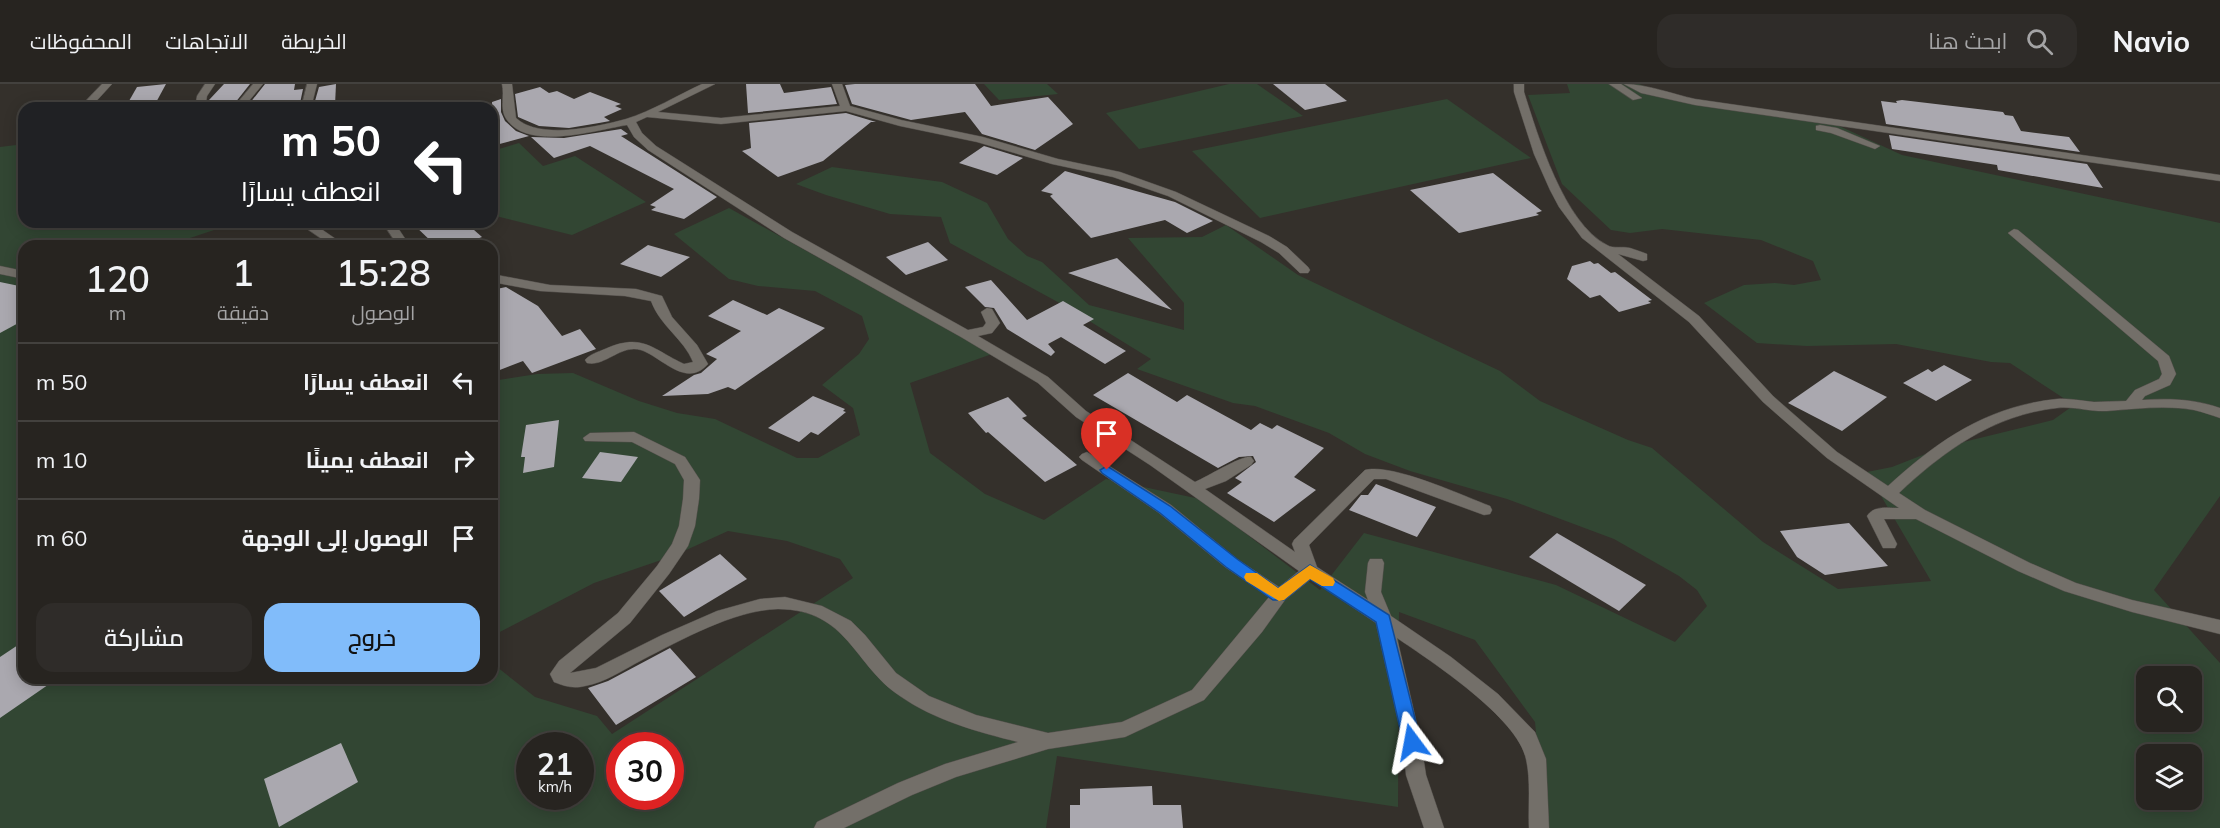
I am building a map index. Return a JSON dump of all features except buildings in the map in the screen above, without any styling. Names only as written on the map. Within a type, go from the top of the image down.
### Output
[{"type":"street","points":[[90,102],[107,84]]},
{"type":"street","points":[[201,102],[210,84]]},
{"type":"street","points":[[243,102],[258,84]]},
{"type":"street","points":[[308,102],[312,84]]},
{"type":"street","points":[[507,84],[511,93],[508,110],[513,122],[536,134],[555,134],[630,121],[710,84]]},
{"type":"street","points":[[837,84],[846,108]]},
{"type":"street","points":[[1519,84],[1519,92],[1539,154],[1565,207],[1586,235],[1694,319],[1768,399],[1832,455],[1919,514],[1976,544],[2070,587],[2132,606],[2220,627]]},
{"type":"street","points":[[1614,84],[1640,99],[1688,110],[1833,130],[1875,146]]},
{"type":"street","points":[[1629,84],[1653,93],[1695,102],[2220,178]]},
{"type":"street","points":[[646,114],[721,122],[846,108],[900,123],[979,139],[1056,162],[1116,174],[1172,194],[1236,224],[1283,250],[1304,270]]},
{"type":"street","points":[[630,121],[638,135],[652,148],[788,235],[966,334],[1043,380],[1081,414],[1193,488],[1310,571],[1445,662],[1492,699],[1528,738],[1536,759],[1539,828]]},
{"type":"street","points":[[312,228],[331,240]]},
{"type":"street","points":[[2014,233],[2164,359],[2169,374],[2165,382],[2140,393],[2130,405]]},
{"type":"street","points":[[1606,250],[1626,250],[1643,257]]},
{"type":"street","points":[[0,270],[18,274]]},
{"type":"street","points":[[498,279],[543,289],[618,290],[650,296],[657,299],[668,324],[699,357],[701,364],[688,369],[675,366],[660,354],[641,346],[628,346],[592,360]]},
{"type":"street","points":[[966,334],[987,330],[993,323],[987,312]]},
{"type":"street","points":[[1889,494],[1927,458],[1977,425],[2004,415],[2061,403],[2092,408],[2130,405],[2205,406],[2220,413]]},
{"type":"street","points":[[590,438],[634,437],[680,460],[692,480],[691,499],[687,526],[680,546],[663,570],[624,618],[565,666],[560,677],[575,680],[608,671],[635,656],[710,622],[756,606],[777,603],[803,607],[829,617],[851,632],[886,677],[928,703],[1003,731],[1048,741]]},
{"type":"street","points":[[1088,457],[1165,509],[1232,563],[1279,596]]},
{"type":"street","points":[[1193,488],[1221,477],[1246,461]]},
{"type":"street","points":[[1310,571],[1300,544],[1370,474],[1387,474],[1484,510]]},
{"type":"street","points":[[1889,544],[1875,516],[1881,513],[1919,514]]},
{"type":"street","points":[[1376,563],[1373,592],[1384,619],[1412,742],[1416,775],[1434,828]]},
{"type":"street","points":[[824,828],[905,789],[952,770],[1048,741],[1125,729],[1198,695],[1256,627],[1279,596],[1310,571]]},
{"type":"green space","points":[[984,84],[1047,84],[1058,94],[999,100]]},
{"type":"green space","points":[[1229,84],[1257,84],[1303,116],[1139,149],[1106,113]]},
{"type":"green space","points":[[1567,84],[1639,84],[1727,108],[1835,124],[1902,155],[2220,223],[2220,496],[2154,590],[2220,663],[2220,828],[1545,828],[1535,722],[1475,640],[1399,612],[1398,807],[1057,756],[1046,828],[0,828],[0,147],[18,145],[18,228],[220,228],[188,240],[18,240],[18,684],[498,684],[498,668],[535,697],[597,716],[610,732],[606,732],[606,810],[684,810],[684,732],[615,732],[853,578],[840,559],[787,541],[728,531],[673,556],[594,583],[498,633],[498,380],[537,374],[573,373],[639,401],[677,413],[715,419],[797,458],[818,458],[860,435],[853,408],[822,385],[859,354],[869,339],[862,316],[815,291],[758,286],[729,279],[674,234],[729,208],[992,354],[910,383],[930,453],[985,494],[1044,520],[1106,479],[1200,499],[1320,590],[1364,533],[1556,585],[1675,642],[1707,606],[1697,590],[1679,576],[1614,539],[1507,499],[1410,471],[1365,454],[1329,433],[1255,406],[1233,403],[1137,369],[1151,359],[1065,306],[950,243],[941,217],[890,214],[796,184],[832,167],[942,182],[987,203],[1008,239],[1027,256],[1042,262],[1089,305],[1184,330],[1184,303],[1128,238],[1202,237],[1226,225],[1298,275],[1500,371],[1540,401],[1628,440],[1652,448],[1763,542],[1838,589],[1931,581],[1867,472],[1892,467],[1943,447],[2053,420],[2074,405],[2010,363],[1991,362],[1896,344],[1807,346],[1757,343],[1704,303],[1744,285],[1775,283],[1794,285],[1821,280],[1813,261],[1761,240],[1662,229],[1630,233],[1611,230],[1562,184],[1528,95],[1570,93]]},
{"type":"green space","points":[[1447,99],[1531,158],[1260,218],[1192,151]]},
{"type":"green space","points":[[519,143],[543,166],[575,156],[646,202],[572,235],[498,216],[498,149]]},
{"type":"slow traffic","points":[[1252,577],[1279,596],[1310,571],[1327,582]]},
{"type":"route","points":[[1107,470],[1165,509],[1232,563],[1279,596],[1310,571],[1384,619],[1412,742]]}]
